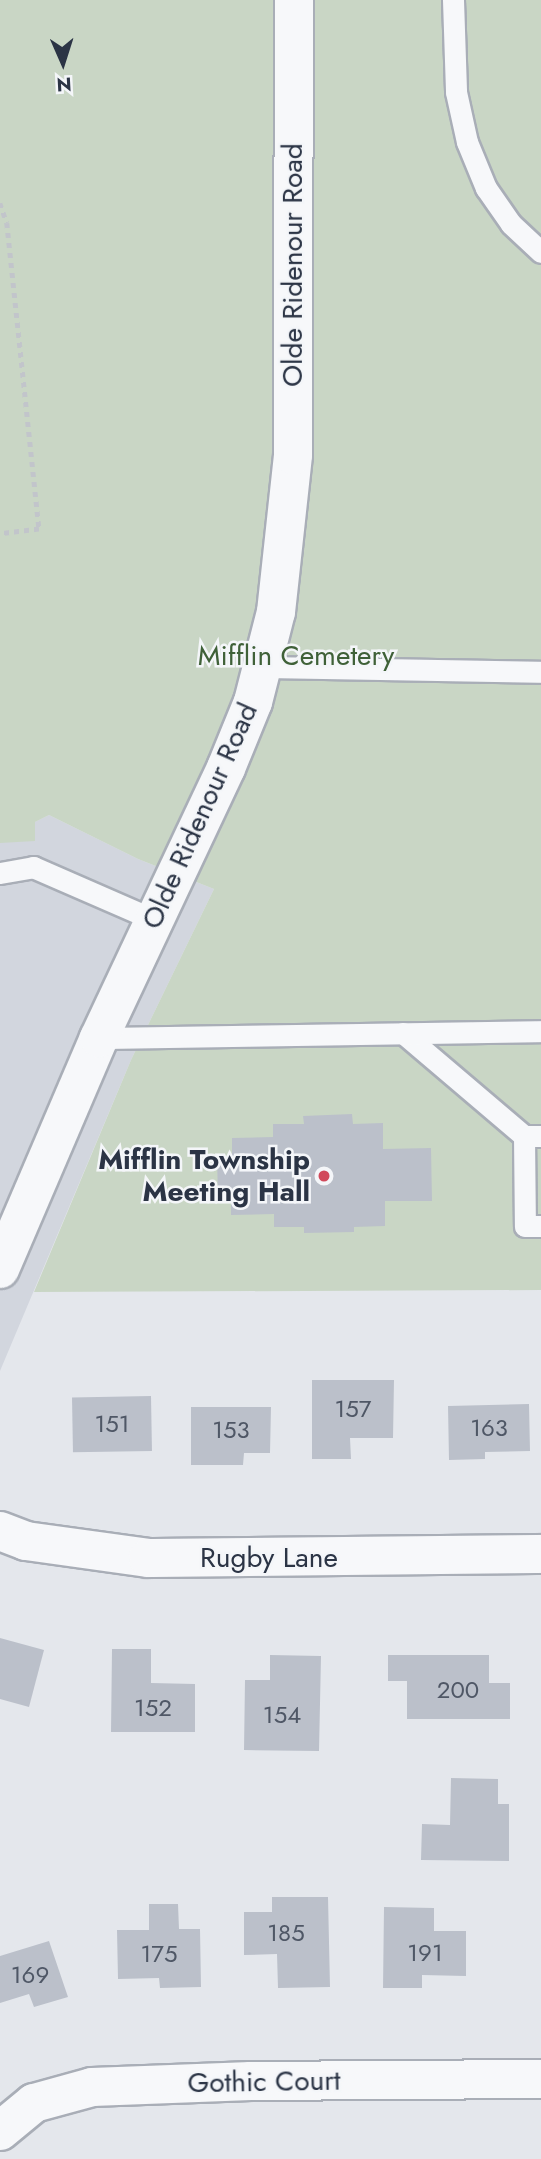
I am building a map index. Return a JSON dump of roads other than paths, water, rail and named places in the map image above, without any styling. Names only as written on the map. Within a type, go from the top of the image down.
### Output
[{"type":"street","name":"Olde Ridenour Road","points":[[0,1269],[99,1038],[222,779],[262,667],[276,612],[293,454],[294,0]]},
{"type":"street","name":"Rugby Lane","points":[[0,1531],[26,1541],[148,1558],[541,1554]]},
{"type":"street","name":"Gothic Court","points":[[0,2131],[34,2103],[92,2087],[251,2081],[541,2079]]},
{"type":"lane","points":[[453,0],[456,92],[467,142],[486,188],[511,224],[541,252]]},
{"type":"lane","points":[[262,667],[541,672]]},
{"type":"lane","points":[[0,873],[33,867],[155,920]]},
{"type":"lane","points":[[99,1038],[541,1031]]},
{"type":"lane","points":[[403,1033],[532,1136],[525,1226],[541,1226]]},
{"type":"place","name":"Mifflin Township Meeting Hall","points":[[324,1176]]},
{"type":"park label","name":"Mifflin Cemetery","points":[[296,656]]}]
